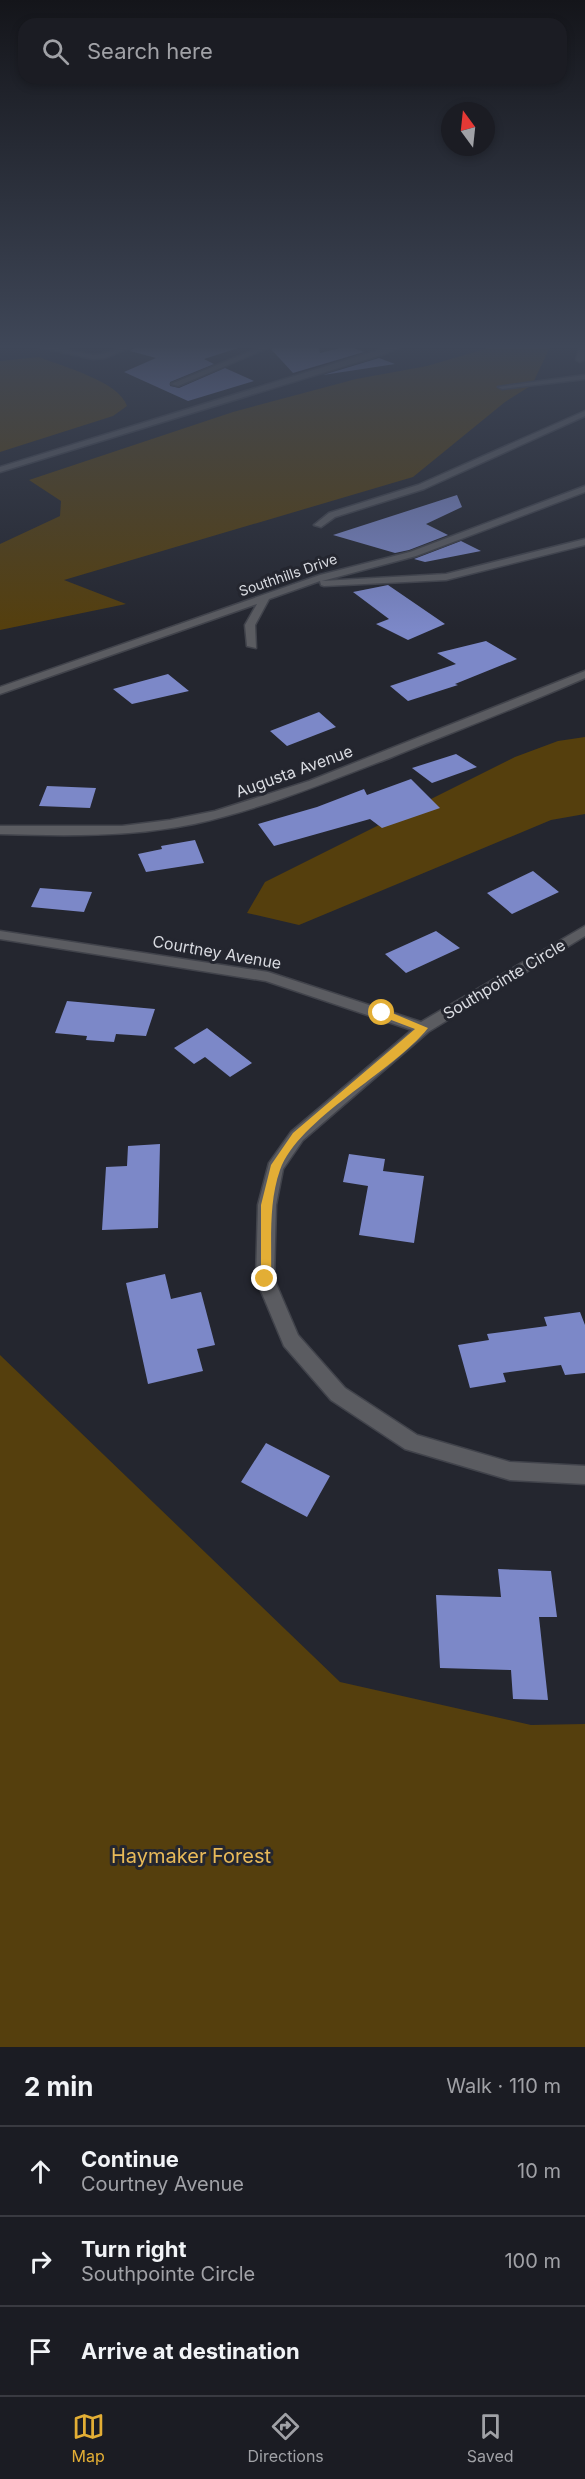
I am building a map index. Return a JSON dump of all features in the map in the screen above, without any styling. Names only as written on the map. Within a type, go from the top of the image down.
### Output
[{"type":"street","points":[[0,471],[102,440]]},
{"type":"street","points":[[318,525],[332,514],[421,487],[526,440]]},
{"type":"street","name":"Southhills Drive","points":[[0,691],[349,568],[413,554],[585,489]]},
{"type":"street","points":[[303,584],[446,577],[585,542]]},
{"type":"street","points":[[252,646],[250,625],[264,598]]},
{"type":"street","name":"Augusta Avenue","points":[[0,830],[65,832],[136,829],[194,820],[246,807],[302,788],[585,675]]},
{"type":"street","name":"Southpointe Circle","points":[[585,930],[423,1028],[297,1136],[275,1168],[267,1205],[265,1279],[291,1340],[338,1394],[412,1443],[510,1471],[585,1475]]},
{"type":"street","name":"Courtney Avenue","points":[[0,935],[268,977],[423,1028]]},
{"type":"green space","points":[[0,440],[39,440],[0,452]]},
{"type":"green space","points":[[150,440],[459,440],[413,477],[64,580],[126,604],[0,630],[0,544],[60,516],[61,501],[29,480]]},
{"type":"green space","points":[[585,737],[585,814],[551,820],[299,925],[247,913],[265,882],[515,757],[558,741]]},
{"type":"green space","name":"Haymaker Forest","points":[[0,1355],[340,1682],[531,1725],[585,1724],[585,2047],[0,2047]]},
{"type":"building","points":[[457,495],[462,507],[426,524],[448,535],[409,550],[395,553],[333,535]]},
{"type":"building","points":[[461,541],[481,551],[425,562],[414,559]]},
{"type":"building","points":[[388,585],[445,624],[408,640],[376,624],[389,619],[353,592]]},
{"type":"building","points":[[486,641],[517,659],[455,684],[458,685],[408,701],[390,686],[456,664],[437,653]]},
{"type":"building","points":[[168,674],[189,691],[132,704],[113,689]]},
{"type":"building","points":[[319,712],[336,727],[287,746],[270,731]]},
{"type":"building","points":[[456,754],[477,767],[432,783],[412,768]]},
{"type":"building","points":[[411,779],[440,808],[382,828],[370,819],[274,846],[258,824],[317,807],[364,789],[367,795]]},
{"type":"building","points":[[47,786],[96,788],[90,808],[39,806]]},
{"type":"building","points":[[195,840],[204,863],[146,872],[138,854],[162,849],[161,846]]},
{"type":"building","points":[[533,871],[559,892],[512,914],[487,893]]},
{"type":"building","points":[[40,888],[92,892],[84,912],[31,907]]},
{"type":"building","points":[[436,931],[460,948],[406,973],[385,954]]},
{"type":"building","points":[[67,1001],[155,1009],[146,1036],[116,1034],[114,1042],[86,1040],[87,1036],[55,1033]]},
{"type":"building","points":[[207,1028],[252,1063],[230,1077],[205,1057],[194,1064],[174,1048]]},
{"type":"building","points":[[160,1144],[158,1228],[102,1230],[106,1167],[127,1166],[128,1146]]},
{"type":"building","points":[[349,1154],[385,1159],[383,1171],[424,1176],[414,1243],[359,1235],[368,1186],[343,1182]]},
{"type":"building","points":[[165,1274],[171,1299],[201,1292],[215,1345],[197,1349],[203,1371],[148,1384],[126,1283]]},
{"type":"building","points":[[580,1312],[585,1325],[585,1373],[565,1375],[561,1365],[503,1373],[506,1382],[470,1388],[458,1345],[489,1340],[487,1334],[547,1326],[544,1317]]},
{"type":"building","points":[[266,1443],[330,1476],[307,1517],[241,1482]]},
{"type":"building","points":[[498,1569],[551,1571],[557,1617],[539,1617],[548,1700],[513,1699],[511,1670],[440,1668],[436,1595],[501,1597]]},
{"type":"route","points":[[265,1279],[267,1205],[275,1168],[297,1136],[423,1028],[382,1013]]}]
